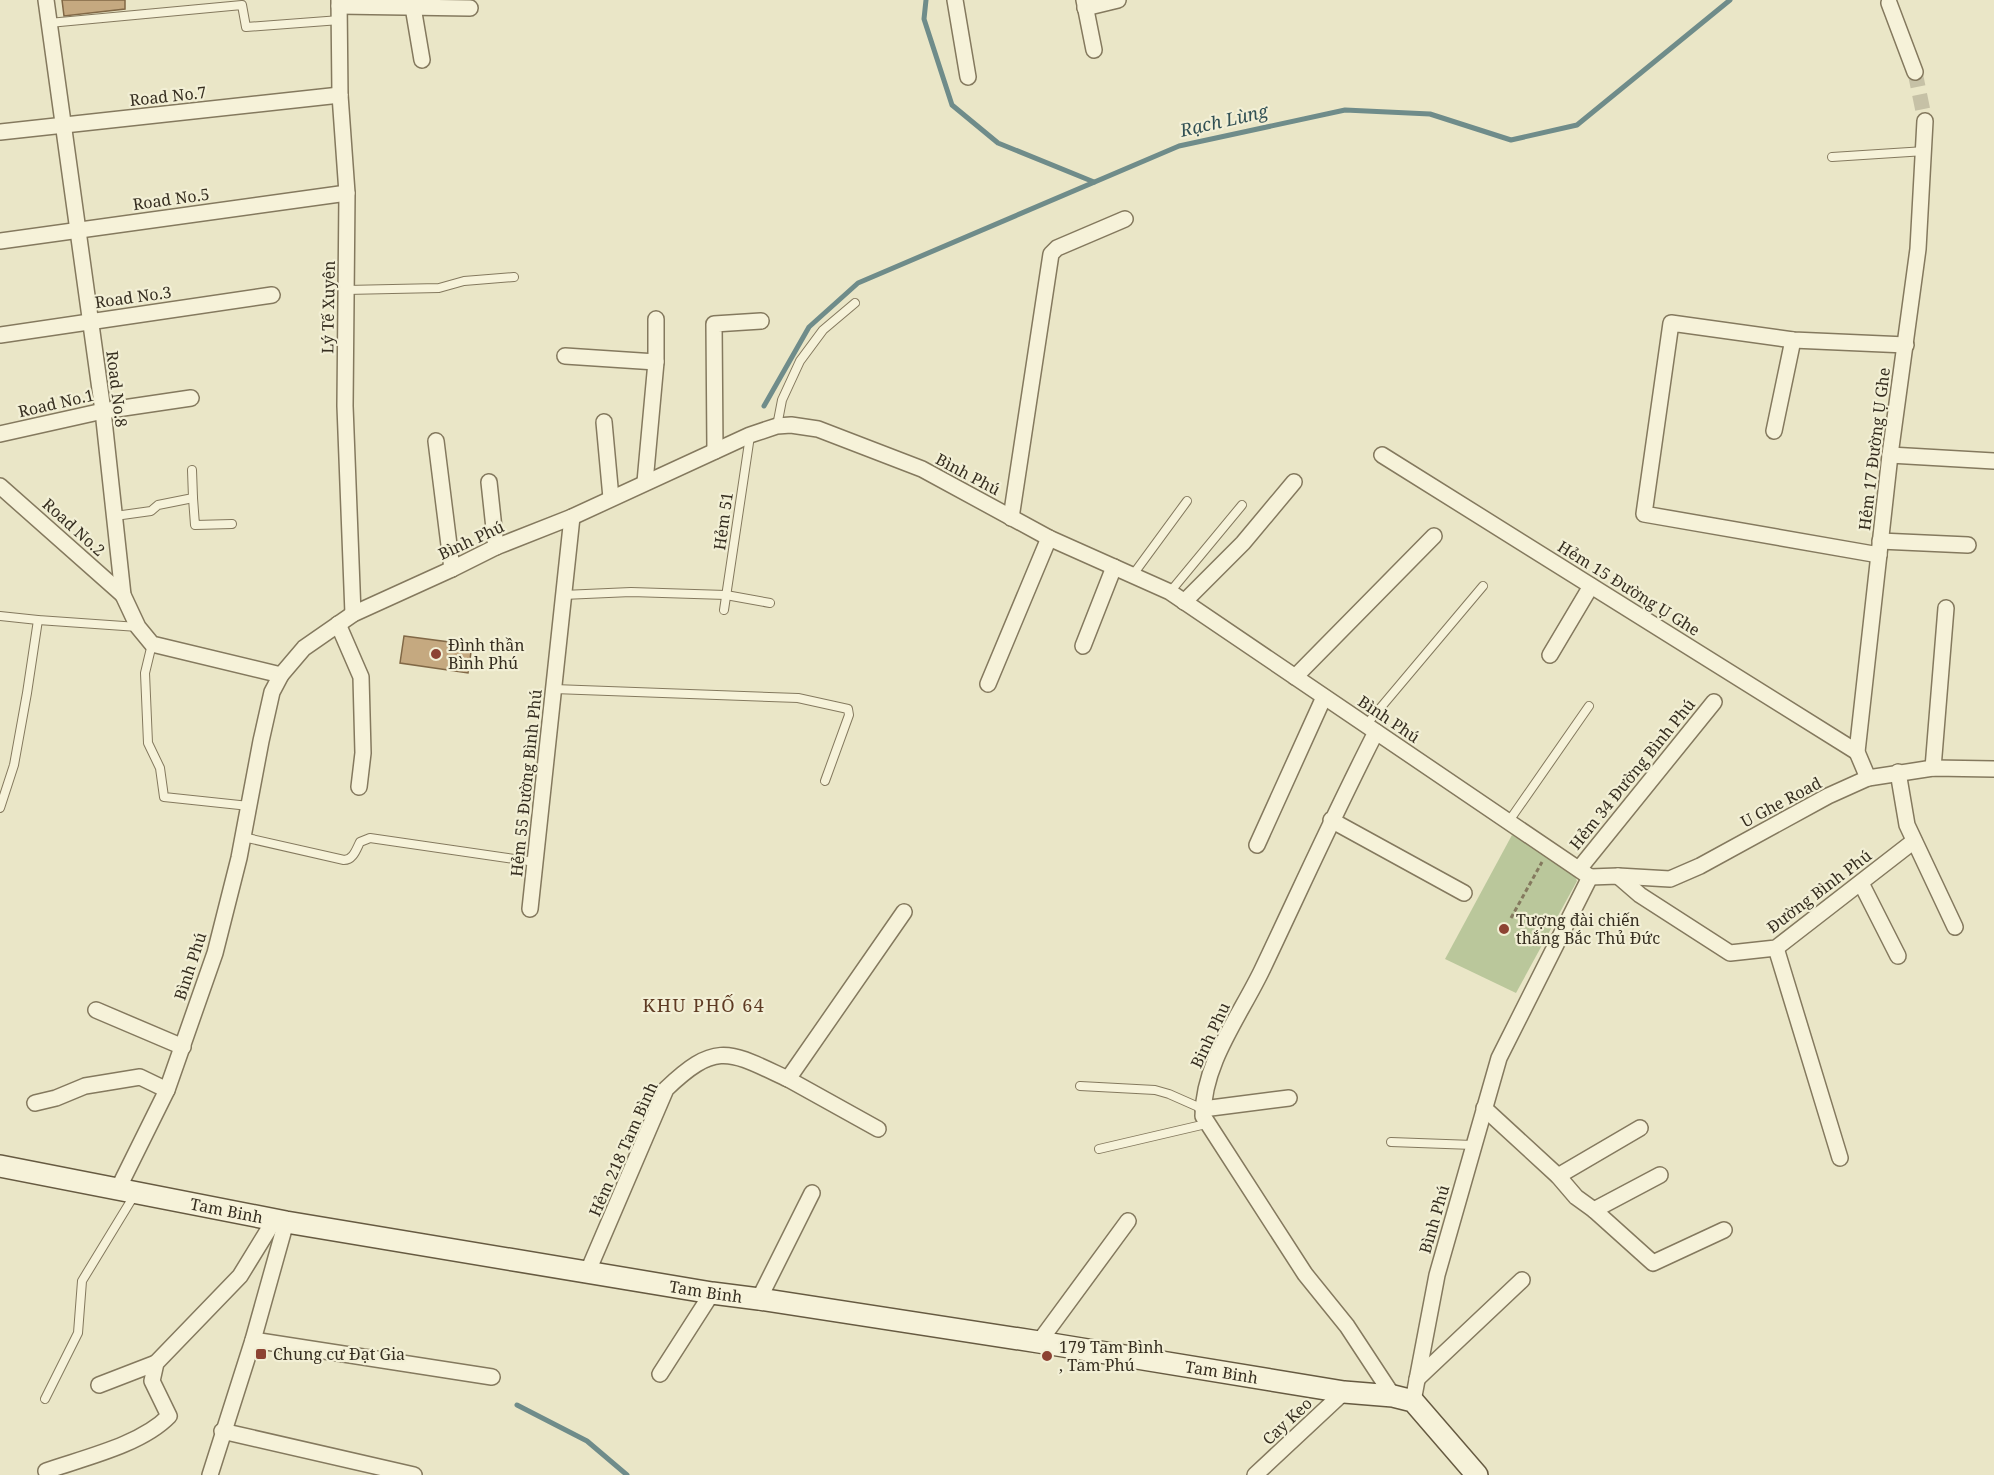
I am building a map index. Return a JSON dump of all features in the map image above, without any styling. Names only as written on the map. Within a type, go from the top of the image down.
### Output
[{"type":"main road","name":"Tam Binh","points":[[0,1166],[281,1221],[712,1293],[1039,1342],[1344,1392],[1403,1398]]},
{"type":"main road","points":[[1403,1398],[1477,1475]]},
{"type":"street","name":"Road No.8","points":[[46,0],[103,411],[123,595],[138,627],[152,644]]},
{"type":"street","points":[[956,0],[968,77]]},
{"type":"street","points":[[1094,50],[1085,4],[1118,0]]},
{"type":"street","points":[[1889,3],[1915,72]]},
{"type":"street","points":[[413,7],[422,60]]},
{"type":"street","points":[[339,9],[470,8]]},
{"type":"street","name":"Lý Tế Xuyên","points":[[339,9],[340,95],[347,193],[345,406],[353,614]]},
{"type":"street","name":"Road No.7","points":[[0,132],[340,95]]},
{"type":"street","name":"Hẻm 17 Đường Ụ Ghe","points":[[1868,778],[1857,752],[1890,455],[1918,249],[1925,121]]},
{"type":"street","name":"Road No.5","points":[[0,241],[347,193]]},
{"type":"street","points":[[1011,518],[1051,254],[1056,248],[1125,219]]},
{"type":"street","name":"Road No.3","points":[[0,335],[272,295]]},
{"type":"street","points":[[645,482],[656,362],[656,319]]},
{"type":"street","points":[[715,451],[714,324],[761,321]]},
{"type":"street","points":[[1906,345],[1793,340],[1671,323],[1644,514],[1879,548],[1968,545]]},
{"type":"street","points":[[1774,431],[1793,340]]},
{"type":"street","points":[[565,356],[656,362]]},
{"type":"street","name":"Road No.1","points":[[0,434],[103,411],[191,398]]},
{"type":"street","points":[[604,422],[611,498]]},
{"type":"street","name":"Bình Phú","points":[[127,1191],[183,1047],[215,953],[243,837],[272,692],[281,675],[304,648],[353,614],[452,570],[496,547],[572,517],[750,435],[777,426],[791,425],[818,429],[922,470],[1049,538],[1170,592],[1584,873],[1499,1058],[1437,1275],[1417,1379],[1403,1398]]},
{"type":"street","points":[[436,441],[452,570]]},
{"type":"street","name":"Hẻm 15 Đường Ụ Ghe","points":[[1382,455],[1857,752]]},
{"type":"street","points":[[1890,455],[1994,461]]},
{"type":"street","points":[[489,482],[496,547]]},
{"type":"street","points":[[1184,602],[1243,543],[1293,482]]},
{"type":"street","name":"Road No.2","points":[[0,486],[123,595]]},
{"type":"street","name":"Hẻm 55 Đường Bình Phú","points":[[530,909],[572,517]]},
{"type":"street","points":[[1295,677],[1434,536]]},
{"type":"street","points":[[988,684],[1049,538]]},
{"type":"street","points":[[1083,646],[1114,567]]},
{"type":"street","points":[[1550,655],[1591,586]]},
{"type":"street","points":[[1933,768],[1946,608]]},
{"type":"street","points":[[338,624],[361,677],[363,753],[359,787]]},
{"type":"street","points":[[152,644],[281,675]]},
{"type":"street","points":[[1257,845],[1324,697]]},
{"type":"street","name":"Hẻm 34 Đường Bình Phú","points":[[1584,873],[1714,702]]},
{"type":"street","name":"Binh Phu","points":[[1205,1117],[1211,1069],[1262,970],[1371,728]]},
{"type":"street","name":"U Ghe Road","points":[[1584,873],[1670,879],[1700,866],[1828,796],[1868,778],[1933,768],[1994,769]]},
{"type":"street","points":[[1898,772],[1907,825],[1955,927]]},
{"type":"street","points":[[1331,820],[1464,893]]},
{"type":"street","name":"Đường Bình Phú","points":[[1618,876],[1640,895],[1730,953],[1776,948],[1914,841]]},
{"type":"street","points":[[1861,883],[1898,956]]},
{"type":"street","points":[[788,1079],[904,912]]},
{"type":"street","points":[[1776,948],[1840,1158]]},
{"type":"street","points":[[96,1010],[183,1047]]},
{"type":"street","name":"Hẻm 218 Tam Bình","points":[[588,1271],[666,1089],[688,1068],[718,1054],[740,1056],[788,1079],[878,1129]]},
{"type":"street","points":[[35,1103],[56,1098],[85,1086],[140,1077],[167,1090]]},
{"type":"street","points":[[1289,1098],[1205,1117],[1305,1274],[1403,1398]]},
{"type":"street","points":[[1484,1108],[1558,1176],[1576,1197],[1594,1210],[1653,1263],[1724,1230]]},
{"type":"street","points":[[1558,1176],[1640,1128]]},
{"type":"street","points":[[1594,1210],[1660,1175]]},
{"type":"street","points":[[759,1299],[812,1193]]},
{"type":"street","points":[[210,1475],[222,1431],[253,1340],[281,1221]]},
{"type":"street","points":[[99,1385],[156,1363],[240,1276],[281,1221]]},
{"type":"street","points":[[1039,1342],[1128,1221]]},
{"type":"street","points":[[1417,1379],[1522,1280]]},
{"type":"street","points":[[660,1374],[712,1293]]},
{"type":"street","points":[[253,1340],[492,1377]]},
{"type":"street","points":[[46,1471],[127,1442],[158,1427],[169,1416],[152,1381],[156,1363]]},
{"type":"street","name":"Cay Keo","points":[[1255,1475],[1344,1392]]},
{"type":"street","points":[[222,1431],[414,1475]]},
{"type":"lane","points":[[49,23],[242,6],[246,27],[339,9]]},
{"type":"lane","points":[[1832,157],[1925,151]]},
{"type":"lane","points":[[346,290],[439,288],[464,281],[514,277]]},
{"type":"lane","points":[[777,426],[782,400],[800,362],[824,330],[855,303]]},
{"type":"lane","name":"Hẻm 51","points":[[724,610],[750,435]]},
{"type":"lane","points":[[192,470],[195,525],[232,524]]},
{"type":"lane","points":[[115,516],[151,511],[159,505],[193,498]]},
{"type":"lane","points":[[1132,576],[1186,501]]},
{"type":"lane","points":[[1170,592],[1242,504]]},
{"type":"lane","points":[[1371,728],[1483,586]]},
{"type":"lane","points":[[563,595],[631,592],[726,595],[770,603]]},
{"type":"lane","points":[[0,616],[138,627]]},
{"type":"lane","points":[[0,808],[14,765],[38,620]]},
{"type":"lane","points":[[152,644],[145,673],[148,742],[160,768],[165,797],[249,806]]},
{"type":"lane","points":[[554,689],[798,698],[848,709],[849,715],[825,782]]},
{"type":"lane","points":[[1509,821],[1589,706]]},
{"type":"lane","points":[[243,837],[344,860],[352,857],[360,842],[369,838],[535,862]]},
{"type":"lane","points":[[1080,1086],[1155,1090],[1169,1094],[1205,1117]]},
{"type":"lane","points":[[1099,1149],[1205,1117]]},
{"type":"lane","points":[[1391,1142],[1473,1145]]},
{"type":"lane","points":[[45,1399],[78,1333],[82,1281],[127,1191]]},
{"type":"path","points":[[1511,918],[1549,848]]},
{"type":"green space","points":[[1512,835],[1574,874],[1577,881],[1516,993],[1445,959]]},
{"type":"building","points":[[62,0],[125,0],[125,9],[64,16]]},
{"type":"building","name":"Đình thần Bình Phú","points":[[404,636],[472,645],[468,673],[400,663]]},
{"type":"waterway","points":[[926,0],[924,19],[952,105],[998,143],[1094,182]]},
{"type":"waterway","name":"Rạch Lùng","points":[[764,406],[809,327],[858,283],[1179,146],[1345,110],[1430,114],[1511,140],[1577,125],[1730,0]]},
{"type":"waterway","points":[[517,1405],[587,1441],[627,1475]]},
{"type":"tunnel","points":[[1915,72],[1925,121]]},
{"type":"place","name":"Đình thần Bình Phú","points":[[436,654]]},
{"type":"place","name":"Tượng đài chiến thắng Bắc Thủ Đức","points":[[1504,929]]},
{"type":"place","name":"Chung cư Đạt Gia","points":[[261,1354]]},
{"type":"place","name":"179 Tam Bình , Tam Phú","points":[[1047,1356]]},
{"type":"district","name":"KHU PHỐ 64","points":[[704,1006]]}]
